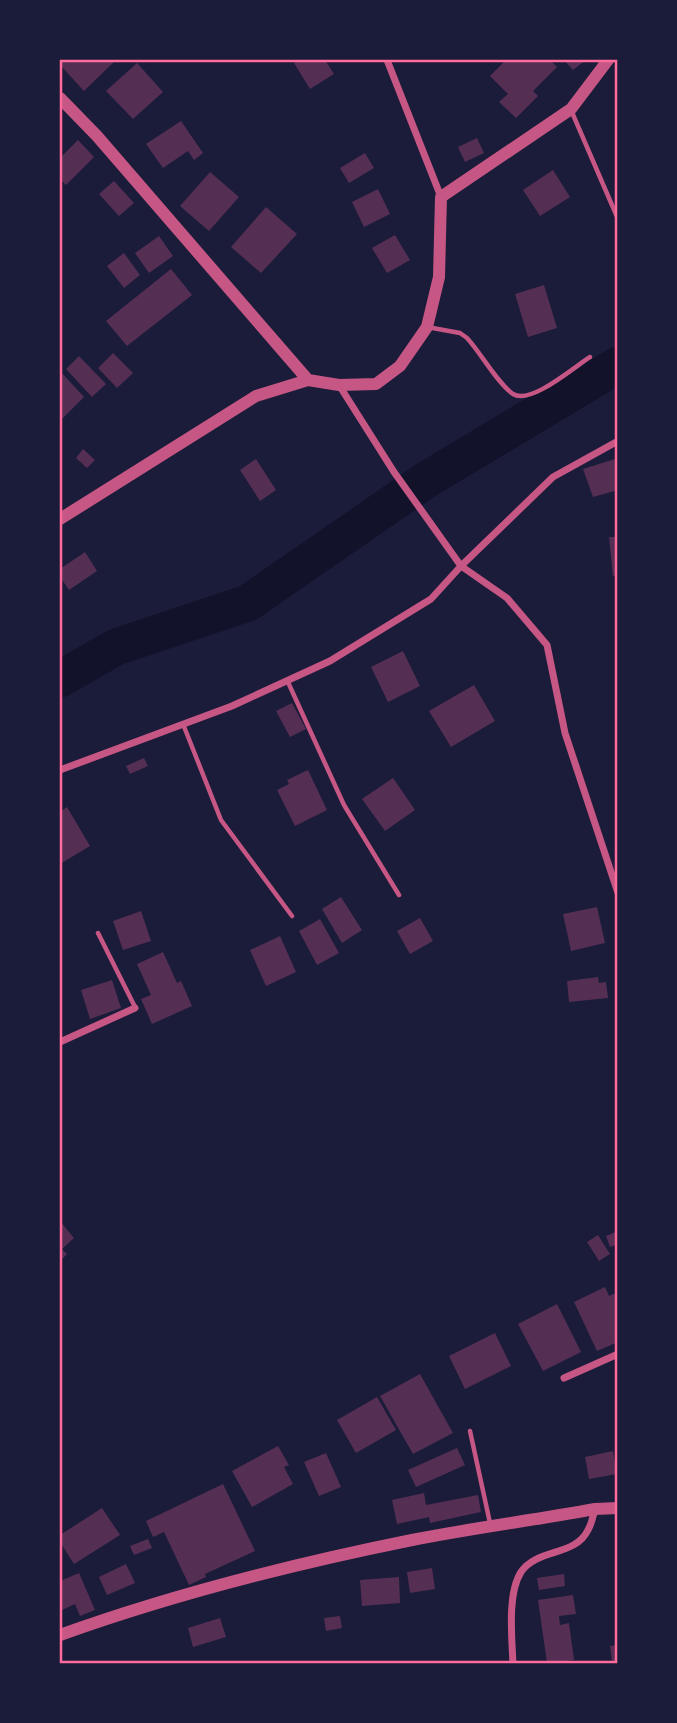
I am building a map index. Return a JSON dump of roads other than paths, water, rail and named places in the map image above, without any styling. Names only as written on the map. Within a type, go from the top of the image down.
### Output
[{"type":"street","points":[[60,519],[256,396],[278,387],[308,380],[339,385],[376,383],[400,366],[426,327],[439,278],[441,197],[387,60]]},
{"type":"street","points":[[441,197],[571,109],[608,60]]},
{"type":"street","points":[[60,98],[97,136],[308,380]]},
{"type":"street","points":[[339,385],[394,472],[461,566],[507,598],[547,645],[565,733],[618,892]]},
{"type":"street","points":[[60,770],[232,706],[330,661],[431,599],[461,566],[553,477],[618,441]]},
{"type":"street","points":[[60,1042],[135,1008]]},
{"type":"street","points":[[564,1378],[618,1354]]},
{"type":"street","points":[[60,1635],[244,1578],[415,1539],[595,1509],[618,1508]]},
{"type":"street","points":[[513,1664],[515,1586],[522,1570],[536,1559],[580,1541],[588,1531],[595,1509]]},
{"type":"lane","points":[[571,109],[618,219]]},
{"type":"lane","points":[[426,327],[460,333],[467,338],[503,384],[521,397],[537,393],[590,357]]},
{"type":"lane","points":[[287,680],[344,805],[399,895]]},
{"type":"lane","points":[[183,724],[221,820],[292,916]]},
{"type":"lane","points":[[98,933],[135,1008]]},
{"type":"lane","points":[[470,1431],[491,1528]]},
{"type":"waterway","points":[[60,679],[116,647],[248,603],[426,480],[618,365]]}]
